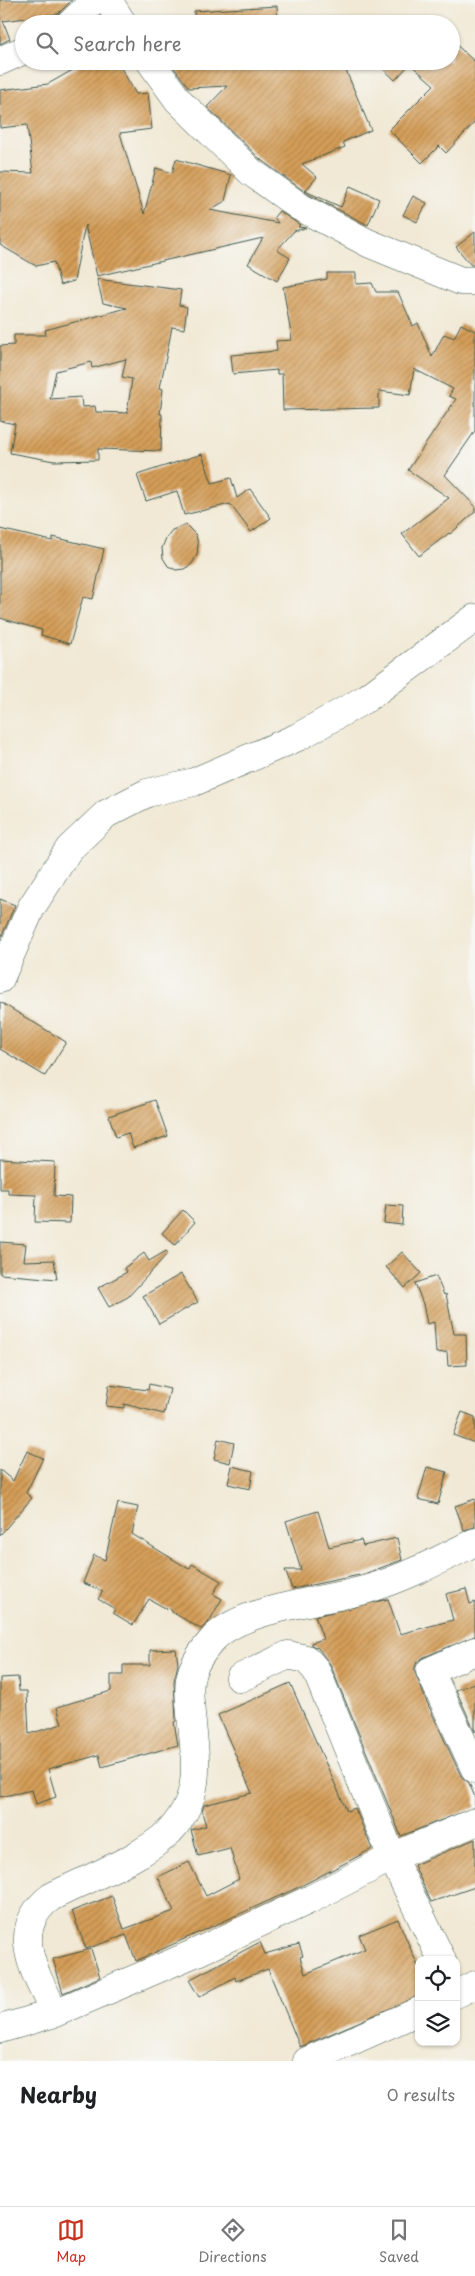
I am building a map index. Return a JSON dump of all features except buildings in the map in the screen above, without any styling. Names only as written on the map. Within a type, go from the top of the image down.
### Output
[{"type":"street","points":[[79,15],[95,0]]},
{"type":"street","points":[[108,0],[117,15]]},
{"type":"street","points":[[0,61],[15,54]]},
{"type":"street","points":[[156,70],[178,100],[245,165],[300,207],[368,243],[461,281],[475,280]]},
{"type":"street","points":[[0,979],[31,908],[69,849],[106,814],[147,793],[194,782],[298,737],[367,698],[475,618]]},
{"type":"street","points":[[55,2013],[30,1964],[28,1936],[32,1918],[40,1905],[51,1896],[142,1852],[169,1831],[185,1810],[195,1788],[195,1759],[189,1689],[192,1673],[200,1656],[216,1636],[238,1623],[275,1609],[368,1589],[475,1542]]},
{"type":"street","points":[[475,1652],[430,1671],[475,1769]]},
{"type":"street","points":[[240,1678],[288,1655],[306,1659],[316,1670],[392,1857],[440,1956]]},
{"type":"street","points":[[0,2029],[55,2013],[195,1953],[311,1899],[392,1857],[475,1822]]},
{"type":"street","points":[[307,2061],[415,2013]]}]
